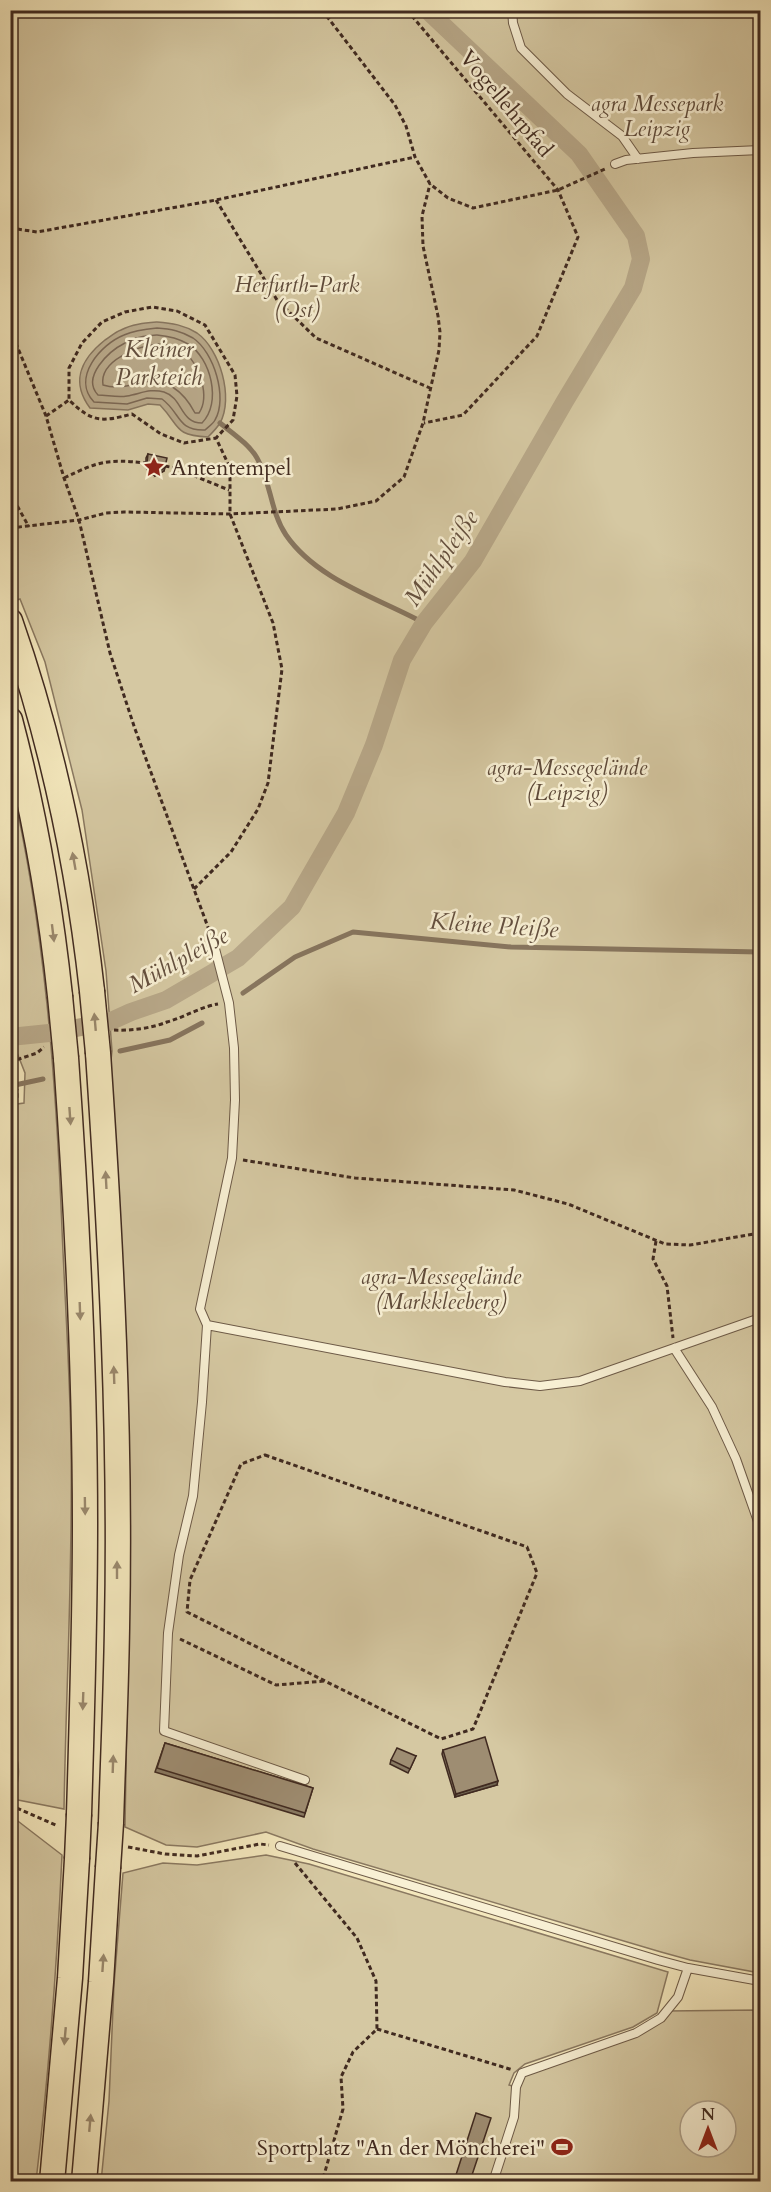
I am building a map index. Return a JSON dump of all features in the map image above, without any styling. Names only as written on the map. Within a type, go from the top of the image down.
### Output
[{"type":"highway","points":[[10,621],[32,681],[55,768],[84,918],[98,1053],[109,1233],[116,1452],[117,1627],[111,1823],[84,2181]]},
{"type":"highway","points":[[10,720],[24,772],[40,850],[53,931],[60,996],[57,1050],[78,1239],[84,1420],[85,1632],[71,1821],[77,1859],[68,2001],[52,2181]]},
{"type":"lane","points":[[512,10],[513,23],[521,48],[567,94],[622,136],[638,159]]},
{"type":"lane","points":[[615,164],[626,159],[760,150]]},
{"type":"lane","points":[[213,941],[226,987],[234,1048],[235,1100],[232,1158],[200,1309],[207,1325],[193,1496],[179,1555],[168,1633],[164,1731],[305,1780]]},
{"type":"lane","points":[[207,1325],[505,1382],[540,1386],[580,1381],[760,1318]]},
{"type":"lane","points":[[674,1348],[712,1407],[736,1459],[760,1527]]},
{"type":"lane","points":[[280,1846],[688,1968],[760,1981]]},
{"type":"lane","points":[[494,2181],[514,2118],[516,2087],[522,2073],[636,2033],[661,2018],[678,1997],[688,1968]]},
{"type":"path","points":[[322,10],[396,105],[415,157],[430,184],[448,198],[473,208],[558,190],[592,176]]},
{"type":"path","name":"Vogellehrpfad","points":[[407,10],[558,190],[578,237],[537,336],[463,415],[423,423]]},
{"type":"path","points":[[10,228],[37,232],[216,200],[415,157]]},
{"type":"path","points":[[10,528],[79,520],[106,513],[290,512],[337,509],[376,501],[404,477],[423,423],[439,350],[440,332],[423,246],[422,216],[430,184]]},
{"type":"path","points":[[216,200],[277,300],[315,338],[430,388]]},
{"type":"path","points":[[152,308],[177,310],[205,325],[235,375],[237,396],[232,420],[216,438],[184,443],[161,434],[132,414],[107,420],[85,415],[69,400],[69,368],[82,343],[102,321],[126,312],[152,308]]},
{"type":"path","points":[[10,329],[46,416],[79,520],[110,653],[150,772],[213,941]]},
{"type":"path","points":[[46,416],[69,400]]},
{"type":"path","points":[[194,889],[231,852],[258,809],[268,783],[282,669],[273,623],[230,514],[230,468],[216,438]]},
{"type":"path","points":[[64,478],[108,460],[146,463]]},
{"type":"path","points":[[165,466],[229,490]]},
{"type":"path","points":[[10,493],[29,527]]},
{"type":"path","points":[[113,1030],[123,1031],[166,1023],[206,1006],[229,1003]]},
{"type":"path","points":[[16,1080],[16,1068],[11,1061],[57,1050]]},
{"type":"path","points":[[10,1096],[17,1098],[17,1089]]},
{"type":"path","points":[[232,1158],[355,1178],[514,1190],[568,1204],[665,1244],[690,1245],[760,1233]]},
{"type":"path","points":[[656,1241],[653,1259],[667,1286],[674,1348]]},
{"type":"path","points":[[168,1633],[276,1685],[326,1681],[441,1739],[473,1729],[537,1573],[527,1547],[265,1455],[241,1464],[190,1581],[187,1612],[326,1681]]},
{"type":"path","points":[[10,1753],[13,1776],[10,1780]]},
{"type":"path","points":[[10,1805],[71,1821]]},
{"type":"path","points":[[124,1846],[165,1854],[197,1856],[260,1844],[280,1846],[357,1938],[376,1981],[376,2029],[353,2052],[341,2077],[343,2109],[322,2181]]},
{"type":"path","points":[[376,2029],[522,2073]]},
{"type":"green space","points":[[10,11],[760,11],[760,1973],[690,1960],[661,1952],[313,1849],[266,1832],[197,1847],[166,1845],[125,1827],[129,1600],[110,1069],[112,1051],[106,971],[82,810],[45,662],[20,599],[11,602]]},
{"type":"green space","points":[[11,782],[32,892],[47,1004],[59,1173],[70,1392],[71,1492],[64,1809],[18,1800],[14,1797],[18,1771],[17,1758],[11,1746],[10,1105],[24,1103],[25,1073],[14,1045],[11,1029],[13,982],[10,980]]},
{"type":"green space","points":[[10,1815],[62,1855],[52,2018],[36,2181],[11,2181]]},
{"type":"green space","points":[[266,1855],[309,1864],[668,1972],[657,2013],[633,2027],[525,2064],[514,2073],[509,2085],[516,2087],[522,2073],[636,2033],[666,2011],[760,2010],[760,2181],[101,2182],[109,2101],[114,1985],[123,1873],[163,1863],[197,1865]]},
{"type":"water","name":"Kleiner Parkteich","points":[[157,322],[178,325],[197,333],[205,340],[218,362],[226,401],[219,425],[208,437],[183,432],[160,405],[148,404],[128,410],[90,408],[84,398],[80,380],[81,371],[84,363],[97,347],[125,328]]},
{"type":"building","points":[[148,454],[167,458],[165,467],[156,473],[150,470],[147,463]]},
{"type":"building","points":[[485,1737],[498,1781],[456,1794],[443,1750]]},
{"type":"building","points":[[165,1743],[313,1788],[305,1813],[157,1768]]},
{"type":"building","points":[[397,1748],[416,1756],[410,1769],[391,1760]]},
{"type":"building","points":[[476,2113],[491,2118],[470,2181],[454,2181]]},
{"type":"waterway","name":"Mühlpleiße","points":[[10,1037],[49,1033],[109,1022],[166,1000],[238,958],[292,907],[346,813],[374,745],[402,660],[424,623],[473,561],[633,288],[641,259],[636,236],[579,154],[427,10]]},
{"type":"waterway","points":[[220,423],[254,453],[262,467],[281,526],[299,551],[349,587],[424,623]]},
{"type":"waterway","name":"Kleine Pleiße","points":[[243,993],[295,957],[353,932],[511,947],[760,952]]},
{"type":"waterway","name":"Kleine Pleiße","points":[[120,1051],[170,1040],[202,1023]]},
{"type":"waterway","name":"Kleine Pleiße","points":[[15,1085],[43,1079]]},
{"type":"place","name":"Antentempel","points":[[154,467]]},
{"type":"place","name":"Sportplatz \"An der Möncherei\"","points":[[562,2147]]},
{"type":"park label","name":"agra Messepark Leipzig","points":[[657,116]]},
{"type":"park label","name":"Herfurth-Park (Ost)","points":[[297,296]]},
{"type":"park label","name":"agra-Messegelände (Leipzig)","points":[[567,780]]},
{"type":"park label","name":"agra-Messegelände (Markkleeberg)","points":[[441,1288]]}]
